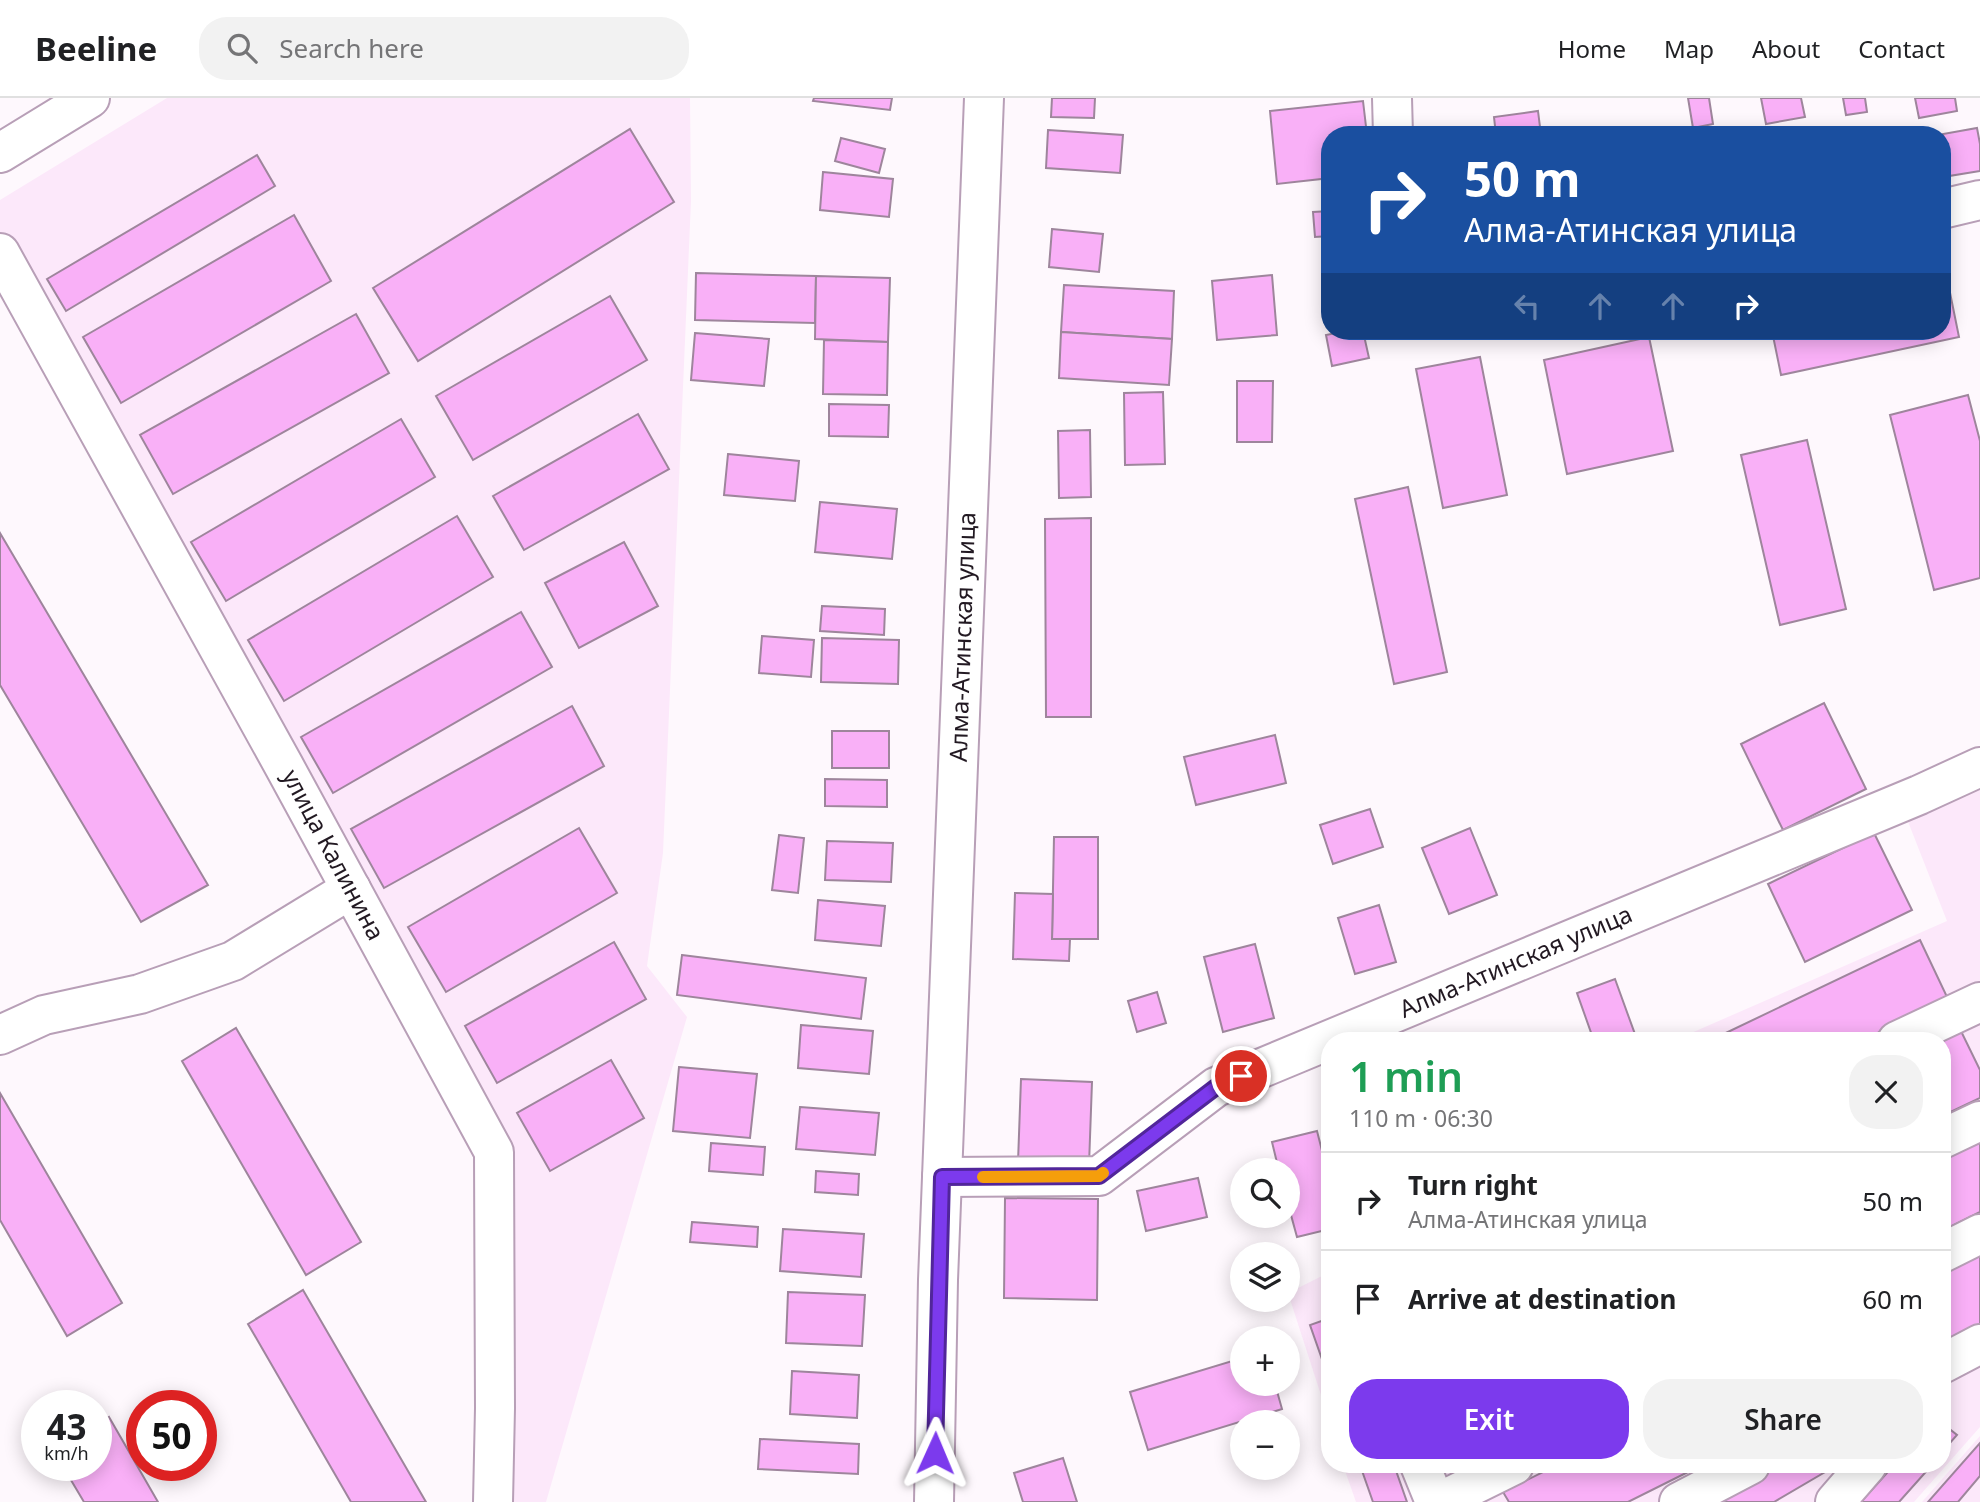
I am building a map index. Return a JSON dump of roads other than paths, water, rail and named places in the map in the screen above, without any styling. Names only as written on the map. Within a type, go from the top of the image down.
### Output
[{"type":"street","points":[[0,153],[90,98]]},
{"type":"street","name":"Алма-Атинская улица","points":[[934,1502],[942,1177],[984,98]]},
{"type":"street","points":[[1951,207],[1980,200]]},
{"type":"street","name":"улица Калинина","points":[[0,253],[494,1152],[493,1502]]},
{"type":"street","name":"Алма-Атинская улица","points":[[1348,1032],[1912,798],[1980,767]]},
{"type":"street","points":[[0,1035],[44,1015],[140,995],[233,961],[351,889]]},
{"type":"street","points":[[1916,1032],[1980,1002]]},
{"type":"street","name":"Алма-Атинская улица","points":[[942,1177],[1099,1176],[1216,1087],[1321,1043]]},
{"type":"street","points":[[1951,1135],[1980,1121]]},
{"type":"street","points":[[1951,1248],[1980,1234]]},
{"type":"street","points":[[1951,1368],[1963,1353]]},
{"type":"street","points":[[1424,1473],[1437,1502],[1497,1473]]},
{"type":"street","points":[[1679,1502],[1735,1473]]},
{"type":"street","points":[[1835,1502],[1860,1473]]}]
